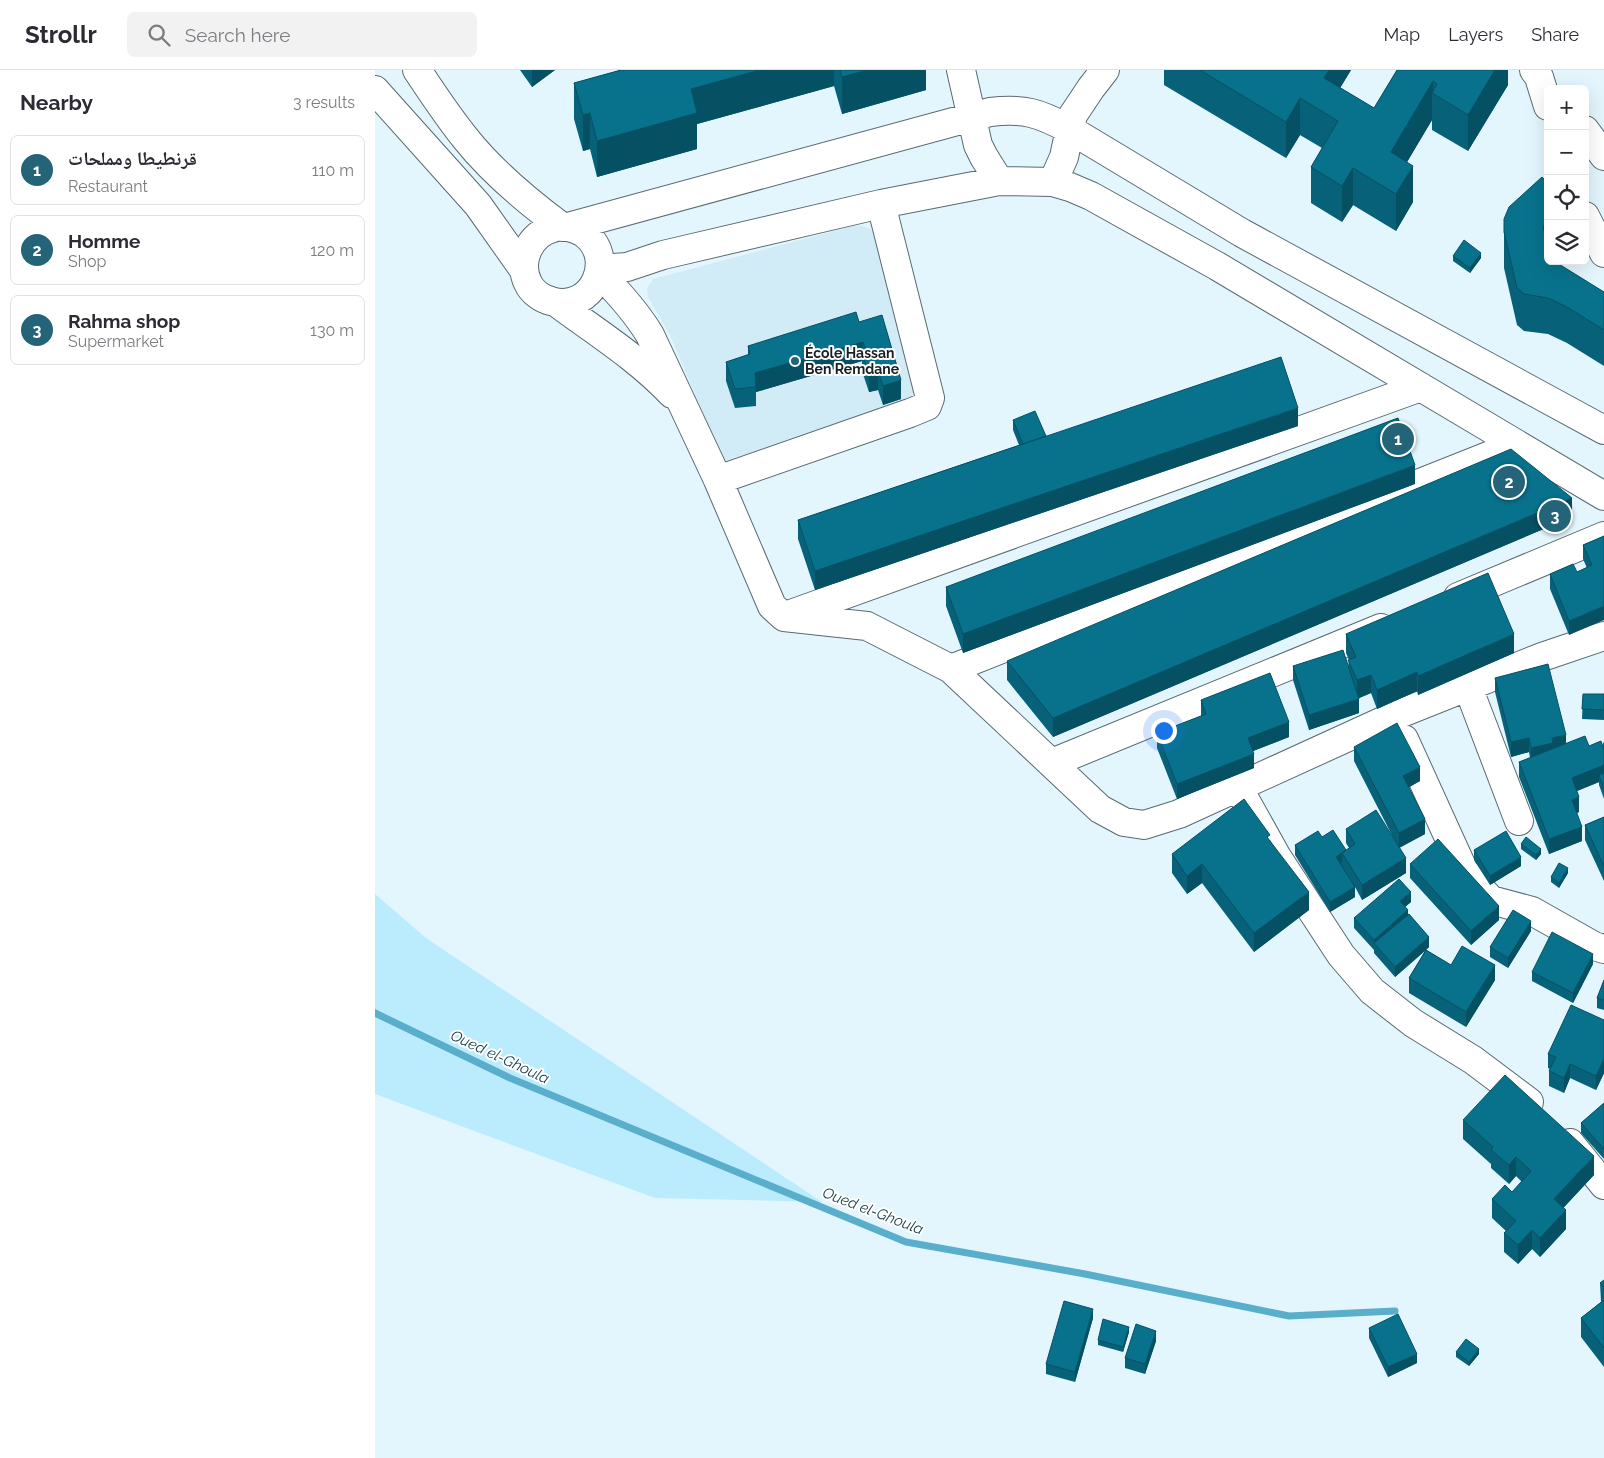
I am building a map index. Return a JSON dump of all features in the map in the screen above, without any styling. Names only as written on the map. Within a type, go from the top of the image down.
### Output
[{"type":"street","points":[[375,90],[478,205],[510,248],[535,292],[545,300],[557,303],[571,302],[584,296],[594,287],[600,271],[599,254],[593,241],[581,232],[565,227],[530,203],[488,164],[447,114],[417,70]]},
{"type":"street","points":[[961,70],[976,138],[983,158],[999,181]]},
{"type":"street","points":[[1535,70],[1544,93]]},
{"type":"street","points":[[1556,70],[1562,85]]},
{"type":"street","points":[[1053,182],[1064,157],[1073,115],[1094,76]]},
{"type":"street","points":[[524,270],[525,256],[531,243],[541,233],[554,227],[565,227],[971,118],[1010,110],[1031,113],[1048,118],[1069,129],[1242,233],[1604,430]]},
{"type":"street","points":[[1589,135],[1604,156]]},
{"type":"street","points":[[600,271],[627,267],[663,254],[881,204],[999,181],[1053,182],[1091,196],[1217,266],[1604,496]]},
{"type":"street","points":[[719,480],[927,406],[930,398],[881,204]]},
{"type":"street","points":[[1587,220],[1604,253]]},
{"type":"street","points":[[600,271],[623,297],[646,328],[719,480],[772,606],[784,616],[867,626],[951,669],[1100,809],[1124,822],[1144,825],[1179,814],[1394,716],[1542,657],[1604,636]]},
{"type":"street","points":[[557,303],[636,361],[659,380],[684,406]]},
{"type":"street","points":[[784,616],[1421,387]]},
{"type":"street","points":[[951,669],[1517,445]]},
{"type":"street","points":[[1438,604],[1604,536]]},
{"type":"street","points":[[1052,764],[1401,620]]},
{"type":"street","points":[[1468,687],[1519,821]]},
{"type":"street","points":[[1394,716],[1464,871],[1491,900],[1532,911],[1594,946],[1604,949]]},
{"type":"street","points":[[1239,787],[1282,866],[1341,954],[1372,991],[1413,1023],[1473,1060],[1535,1107],[1574,1147],[1604,1184]]},
{"type":"shaded area","name":"École Hassan Ben Remdane","points":[[853,226],[862,226],[872,230],[916,386],[912,397],[904,405],[723,461],[670,335],[648,297],[647,288],[653,279]]},
{"type":"shaded area","points":[[375,894],[426,938],[822,1202],[655,1198],[375,1094]]},
{"type":"building","points":[[621,70],[760,70],[691,89],[697,113],[597,141],[590,113],[583,115],[574,83]]},
{"type":"building","points":[[840,70],[868,70],[842,77]]},
{"type":"building","points":[[1200,70],[1329,70],[1324,78],[1374,108],[1397,70],[1495,70],[1468,115],[1432,93],[1437,84],[1433,81],[1391,152],[1413,166],[1396,194],[1353,168],[1342,186],[1311,167],[1338,121],[1300,98],[1286,122]]},
{"type":"building","points":[[1542,177],[1544,179],[1544,265],[1560,265],[1604,292],[1604,330],[1567,307],[1548,298],[1524,294],[1517,288],[1504,232],[1504,219],[1509,207]]},
{"type":"building","points":[[1464,240],[1481,253],[1470,268],[1453,256]]},
{"type":"building","points":[[856,312],[859,322],[882,315],[901,380],[883,386],[878,371],[869,374],[862,352],[866,350],[863,342],[755,373],[756,387],[735,389],[726,362],[750,354],[748,346]]},
{"type":"building","points":[[1281,357],[1298,408],[815,571],[798,520]]},
{"type":"building","points":[[1035,411],[1046,436],[1023,444],[1013,420]]},
{"type":"building","points":[[1398,418],[1415,465],[963,634],[946,587]]},
{"type":"building","points":[[1511,449],[1572,498],[1053,718],[1007,661]]},
{"type":"building","points":[[1604,536],[1604,606],[1569,621],[1550,574],[1573,564],[1577,572],[1592,565],[1583,545]]},
{"type":"building","points":[[1488,573],[1514,634],[1418,676],[1417,672],[1377,690],[1371,675],[1357,680],[1348,660],[1356,657],[1346,634]]},
{"type":"building","points":[[1343,650],[1359,699],[1309,715],[1293,666]]},
{"type":"building","points":[[1548,664],[1566,735],[1552,738],[1553,743],[1531,748],[1529,738],[1511,742],[1495,678]]},
{"type":"building","points":[[1270,673],[1289,722],[1248,738],[1254,754],[1177,784],[1157,733],[1206,714],[1201,700]]},
{"type":"building","points":[[1583,694],[1604,694],[1604,710],[1582,709]]},
{"type":"building","points":[[1397,723],[1420,767],[1403,776],[1425,819],[1399,833],[1354,747]]},
{"type":"building","points":[[1585,736],[1589,746],[1601,741],[1604,750],[1604,765],[1572,778],[1579,797],[1572,800],[1582,827],[1549,839],[1519,762]]},
{"type":"building","points":[[1604,773],[1604,789],[1599,775]]},
{"type":"building","points":[[1244,799],[1270,835],[1267,837],[1309,892],[1254,933],[1202,864],[1187,876],[1172,854]]},
{"type":"building","points":[[1376,810],[1406,858],[1362,885],[1342,853],[1355,844],[1346,829]]},
{"type":"building","points":[[1604,817],[1604,866],[1585,825]]},
{"type":"building","points":[[1333,830],[1346,850],[1336,857],[1355,887],[1330,902],[1295,845],[1318,831],[1322,837]]},
{"type":"building","points":[[1506,831],[1521,857],[1490,876],[1474,850]]},
{"type":"building","points":[[1526,837],[1541,849],[1536,855],[1521,844]]},
{"type":"building","points":[[1438,839],[1499,906],[1471,931],[1410,864]]},
{"type":"building","points":[[1559,863],[1568,868],[1559,883],[1551,877]]},
{"type":"building","points":[[1399,879],[1411,892],[1400,901],[1408,910],[1374,940],[1354,918]]},
{"type":"building","points":[[1513,910],[1531,921],[1508,958],[1490,947]]},
{"type":"building","points":[[1409,914],[1429,937],[1395,967],[1374,943]]},
{"type":"building","points":[[1552,932],[1593,954],[1573,993],[1532,972]]},
{"type":"building","points":[[1462,946],[1495,965],[1466,1012],[1409,978],[1426,950],[1451,965]]},
{"type":"building","points":[[1604,980],[1604,1000],[1597,998]]},
{"type":"building","points":[[1571,1005],[1604,1020],[1604,1059],[1596,1076],[1570,1064],[1564,1078],[1549,1071],[1556,1057],[1548,1054]]},
{"type":"building","points":[[1505,1075],[1594,1156],[1554,1199],[1566,1210],[1540,1238],[1532,1230],[1518,1245],[1504,1233],[1516,1221],[1492,1199],[1505,1185],[1512,1192],[1531,1171],[1516,1157],[1509,1165],[1491,1150],[1493,1147],[1463,1120]]},
{"type":"building","points":[[1604,1103],[1604,1149],[1581,1123]]},
{"type":"building","points":[[1604,1300],[1604,1348],[1581,1318]]},
{"type":"building","points":[[1064,1301],[1093,1309],[1075,1372],[1046,1364]]},
{"type":"building","points":[[1398,1314],[1417,1354],[1388,1367],[1369,1328]]},
{"type":"building","points":[[1103,1319],[1129,1327],[1123,1347],[1098,1340]]},
{"type":"building","points":[[1136,1324],[1156,1331],[1145,1364],[1125,1358]]},
{"type":"building","points":[[1466,1339],[1479,1349],[1469,1362],[1456,1352]]},
{"type":"waterway","name":"Oued el-Ghoula","points":[[375,1013],[510,1078],[906,1242],[1085,1274],[1289,1316],[1395,1311]]},
{"type":"place","name":"École Hassan Ben Remdane","points":[[795,361]]},
{"type":"place","name":"قرنطيطا ومملحات","points":[[1398,439]]},
{"type":"place","name":"Homme","points":[[1509,482]]},
{"type":"place","name":"Rahma shop","points":[[1555,516]]}]
